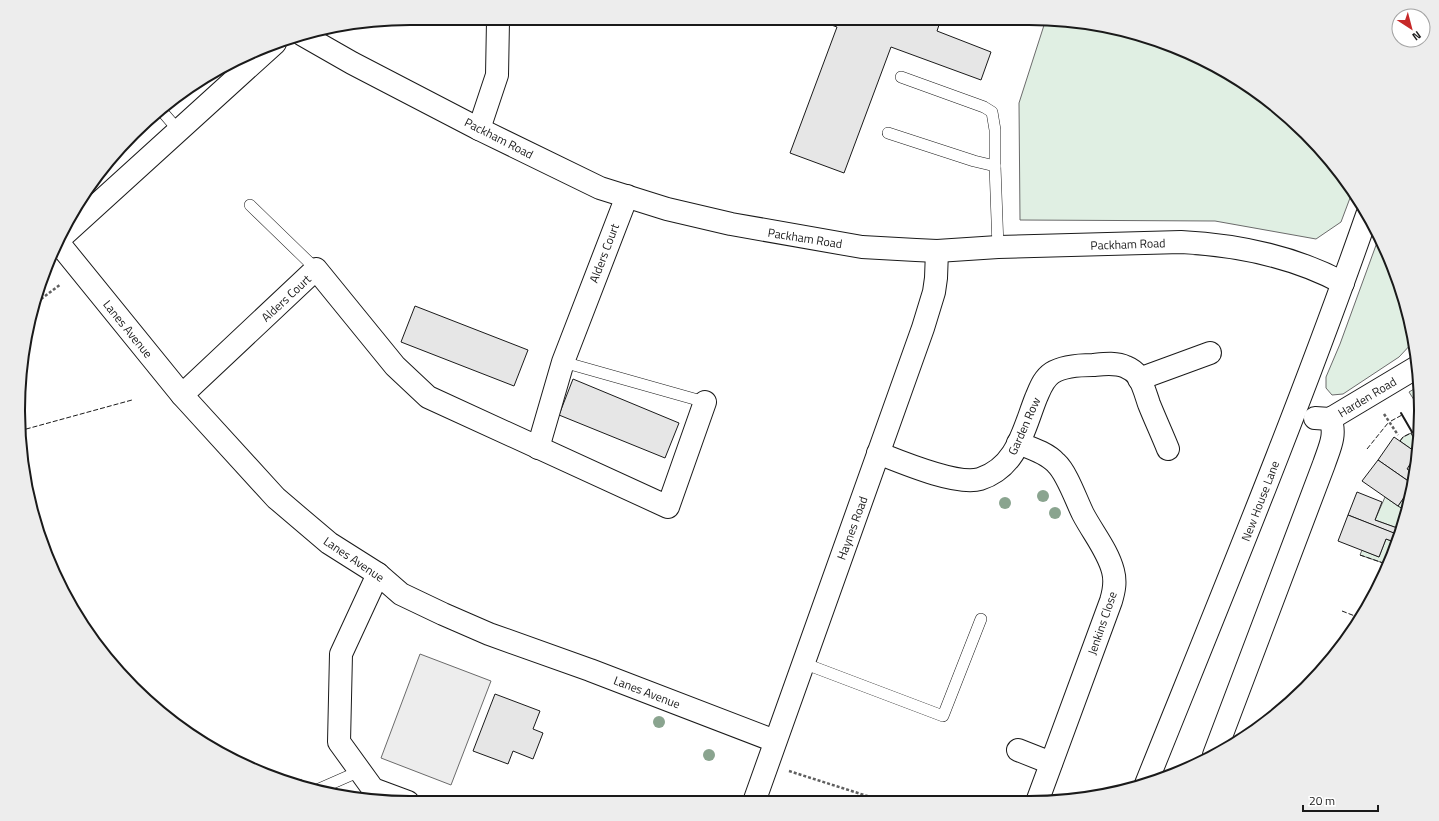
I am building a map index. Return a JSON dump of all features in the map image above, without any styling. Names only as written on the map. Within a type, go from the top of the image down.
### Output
[{"type":"street","points":[[479,129],[497,75],[498,25]]},
{"type":"street","name":"Packham Road","points":[[310,38],[352,63],[479,129],[600,188],[667,209],[770,232],[862,247],[937,250],[1181,242],[1212,244],[1255,250],[1269,254],[1326,274],[1343,283]]},
{"type":"street","points":[[72,226],[180,131],[263,54]]},
{"type":"street","name":"Alders Court","points":[[538,448],[563,362],[627,196]]},
{"type":"street","name":"New House Lane","points":[[1149,777],[1294,414],[1364,222]]},
{"type":"street","name":"Lanes Avenue","points":[[62,246],[182,395],[276,498],[329,543],[378,574],[401,594],[467,625],[775,741]]},
{"type":"street","name":"Haynes Road","points":[[756,796],[923,328],[932,300],[936,278],[937,250]]},
{"type":"street","name":"Alders Court","points":[[182,395],[316,269],[395,366],[428,397],[668,508],[705,402]]},
{"type":"street","points":[[1139,379],[1210,353]]},
{"type":"street","name":"Garden Row","points":[[878,453],[929,472],[956,479],[969,481],[979,479],[1002,466],[1011,457],[1044,380],[1053,372],[1074,367],[1106,364],[1127,367],[1133,371],[1139,379],[1168,449]]},
{"type":"street","name":"Harden Road","points":[[1217,746],[1324,464],[1333,436],[1333,427],[1323,418],[1412,370]]},
{"type":"street","name":"Jenkins Close","points":[[1018,443],[1046,456],[1060,468],[1083,515],[1109,560],[1115,580],[1114,592],[1111,601],[1039,796]]},
{"type":"street","points":[[378,574],[341,654],[339,742],[374,789],[390,795]]},
{"type":"street","points":[[1018,750],[1051,763]]},
{"type":"lane","points":[[902,77],[991,110],[994,117],[996,149],[995,166],[998,247]]},
{"type":"lane","points":[[165,114],[180,131]]},
{"type":"lane","points":[[888,133],[995,166]]},
{"type":"lane","points":[[250,205],[316,269]]},
{"type":"lane","points":[[563,362],[705,402]]},
{"type":"lane","points":[[804,663],[943,716],[981,619]]},
{"type":"lane","points":[[325,786],[360,771]]},
{"type":"path","points":[[42,298],[62,283]]},
{"type":"path","points":[[1382,409],[1398,435]]},
{"type":"path","points":[[767,764],[867,796]]},
{"type":"green space","points":[[1044,26],[1079,28],[1128,38],[1176,54],[1243,90],[1283,121],[1301,138],[1318,156],[1350,198],[1341,222],[1316,239],[1215,221],[1020,220],[1019,103]]},
{"type":"green space","points":[[1376,245],[1394,287],[1409,347],[1399,357],[1343,394],[1332,395],[1326,388],[1326,377],[1340,344]]},
{"type":"green space","points":[[1413,389],[1414,399],[1409,392]]},
{"type":"green space","points":[[1411,433],[1413,437],[1412,449],[1400,441],[1403,437]]},
{"type":"green space","points":[[1385,497],[1398,506],[1404,497],[1396,528],[1375,520]]},
{"type":"green space","points":[[1386,539],[1391,541],[1383,563],[1360,555],[1362,550],[1379,557]]},
{"type":"shaded area","points":[[420,654],[491,681],[451,785],[381,758]]},
{"type":"building","points":[[831,25],[939,25],[937,31],[991,52],[981,80],[891,47],[844,173],[790,153],[837,27]]},
{"type":"building","points":[[415,306],[528,350],[514,386],[401,342]]},
{"type":"building","points":[[573,379],[679,423],[665,458],[559,415]]},
{"type":"building","points":[[1394,437],[1412,449],[1411,463],[1407,469],[1409,471],[1408,481],[1378,460]]},
{"type":"building","points":[[1378,460],[1408,481],[1404,497],[1398,506],[1362,481]]},
{"type":"building","points":[[1357,492],[1382,502],[1375,520],[1396,528],[1394,533],[1348,515]]},
{"type":"building","points":[[1348,515],[1394,533],[1391,541],[1386,539],[1379,557],[1338,541]]},
{"type":"building","points":[[495,694],[540,711],[533,729],[543,733],[533,759],[513,751],[508,764],[473,751]]},
{"type":"fence","points":[[26,429],[132,400]]},
{"type":"fence","points":[[1391,421],[1402,415]]},
{"type":"fence","points":[[1367,449],[1388,423]]},
{"type":"fence","points":[[1400,441],[1403,437],[1411,433]]},
{"type":"fence","points":[[1398,506],[1401,508]]},
{"type":"fence","points":[[1360,555],[1383,563]]},
{"type":"fence","points":[[1342,611],[1354,616]]},
{"type":"wall","points":[[1401,413],[1412,432]]}]
